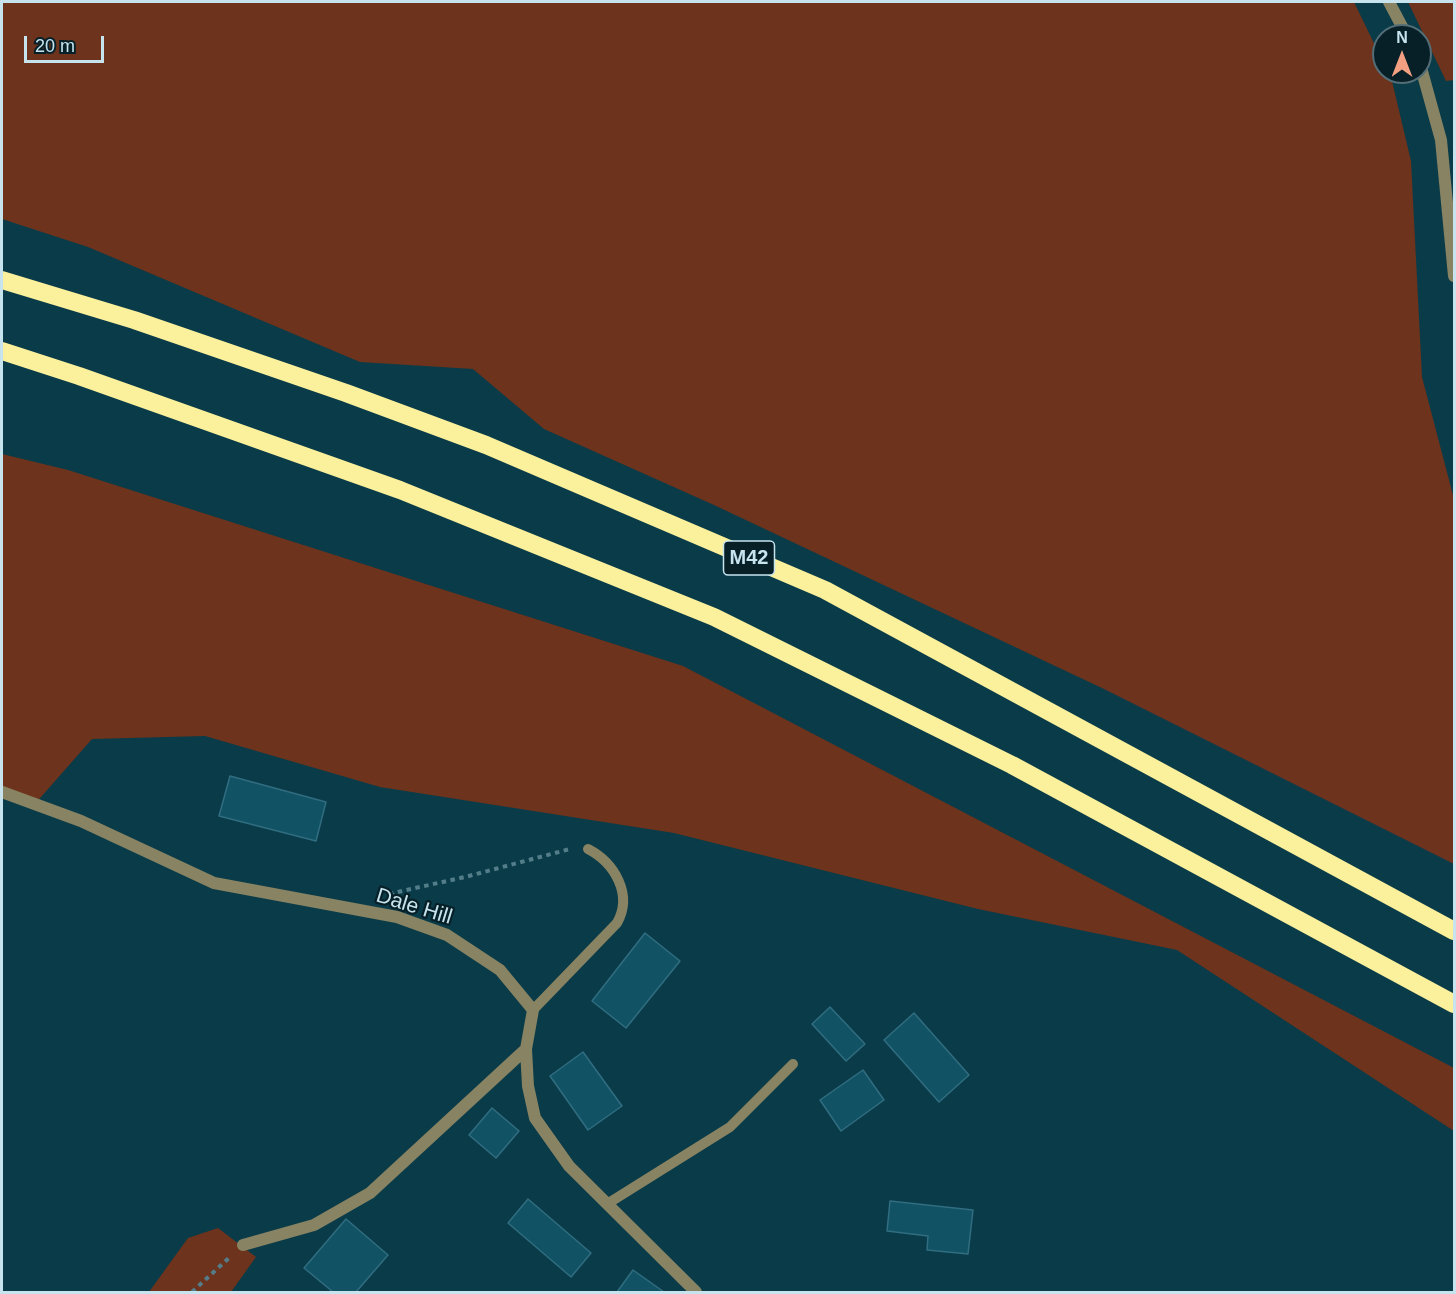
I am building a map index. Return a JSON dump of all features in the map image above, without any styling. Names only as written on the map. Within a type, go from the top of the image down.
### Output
[{"type":"highway","name":"M42","points":[[2,280],[134,320],[346,393],[486,445],[825,590],[1455,931]]},
{"type":"highway","points":[[2,351],[400,490],[714,617],[1012,765],[1455,1004]]},
{"type":"street","points":[[1389,2],[1401,24]]},
{"type":"street","points":[[1426,84],[1442,140],[1455,276]]},
{"type":"street","name":"Dale Hill","points":[[2,792],[81,821],[214,883],[388,916],[447,934],[500,970],[533,1010]]},
{"type":"street","points":[[533,1010],[526,1049],[528,1086],[535,1118],[569,1166],[696,1293]]},
{"type":"street","points":[[243,1245],[314,1225],[370,1193],[526,1049]]},
{"type":"lane","points":[[533,1010],[617,923],[624,911],[623,897],[610,864],[602,856],[588,849]]},
{"type":"lane","points":[[607,1204],[730,1127],[793,1064]]},
{"type":"path","points":[[388,916],[393,892],[465,877],[567,849],[588,849]]},
{"type":"path","points":[[192,1293],[243,1245]]},
{"type":"shaded area","points":[[2,2],[1354,2],[1372,39],[1372,84],[1393,84],[1411,161],[1422,377],[1454,499],[1454,864],[1104,689],[714,505],[544,429],[473,369],[360,362],[88,247],[2,219]]},
{"type":"shaded area","points":[[1408,2],[1454,2],[1454,80],[1446,81],[1432,52],[1432,24],[1419,24]]},
{"type":"shaded area","points":[[2,454],[68,470],[683,666],[1454,1068],[1454,1131],[1177,950],[978,909],[674,833],[380,787],[205,736],[92,739],[34,805],[2,792]]},
{"type":"shaded area","points":[[218,1228],[256,1257],[231,1292],[149,1292],[188,1238]]},
{"type":"building","points":[[230,776],[326,802],[316,841],[219,816]]},
{"type":"building","points":[[645,933],[680,961],[626,1028],[592,1001]]},
{"type":"building","points":[[830,1007],[865,1044],[846,1061],[812,1024]]},
{"type":"building","points":[[914,1013],[969,1075],[939,1102],[884,1040]]},
{"type":"building","points":[[583,1052],[622,1106],[588,1130],[550,1076]]},
{"type":"building","points":[[863,1070],[884,1100],[841,1131],[820,1100]]},
{"type":"building","points":[[492,1108],[519,1131],[496,1158],[469,1135]]},
{"type":"building","points":[[528,1199],[591,1253],[571,1277],[508,1223]]},
{"type":"building","points":[[890,1201],[973,1210],[968,1254],[927,1250],[928,1236],[887,1231]]},
{"type":"building","points":[[346,1219],[388,1255],[356,1292],[333,1292],[304,1268]]},
{"type":"building","points":[[633,1270],[664,1292],[617,1292]]}]
